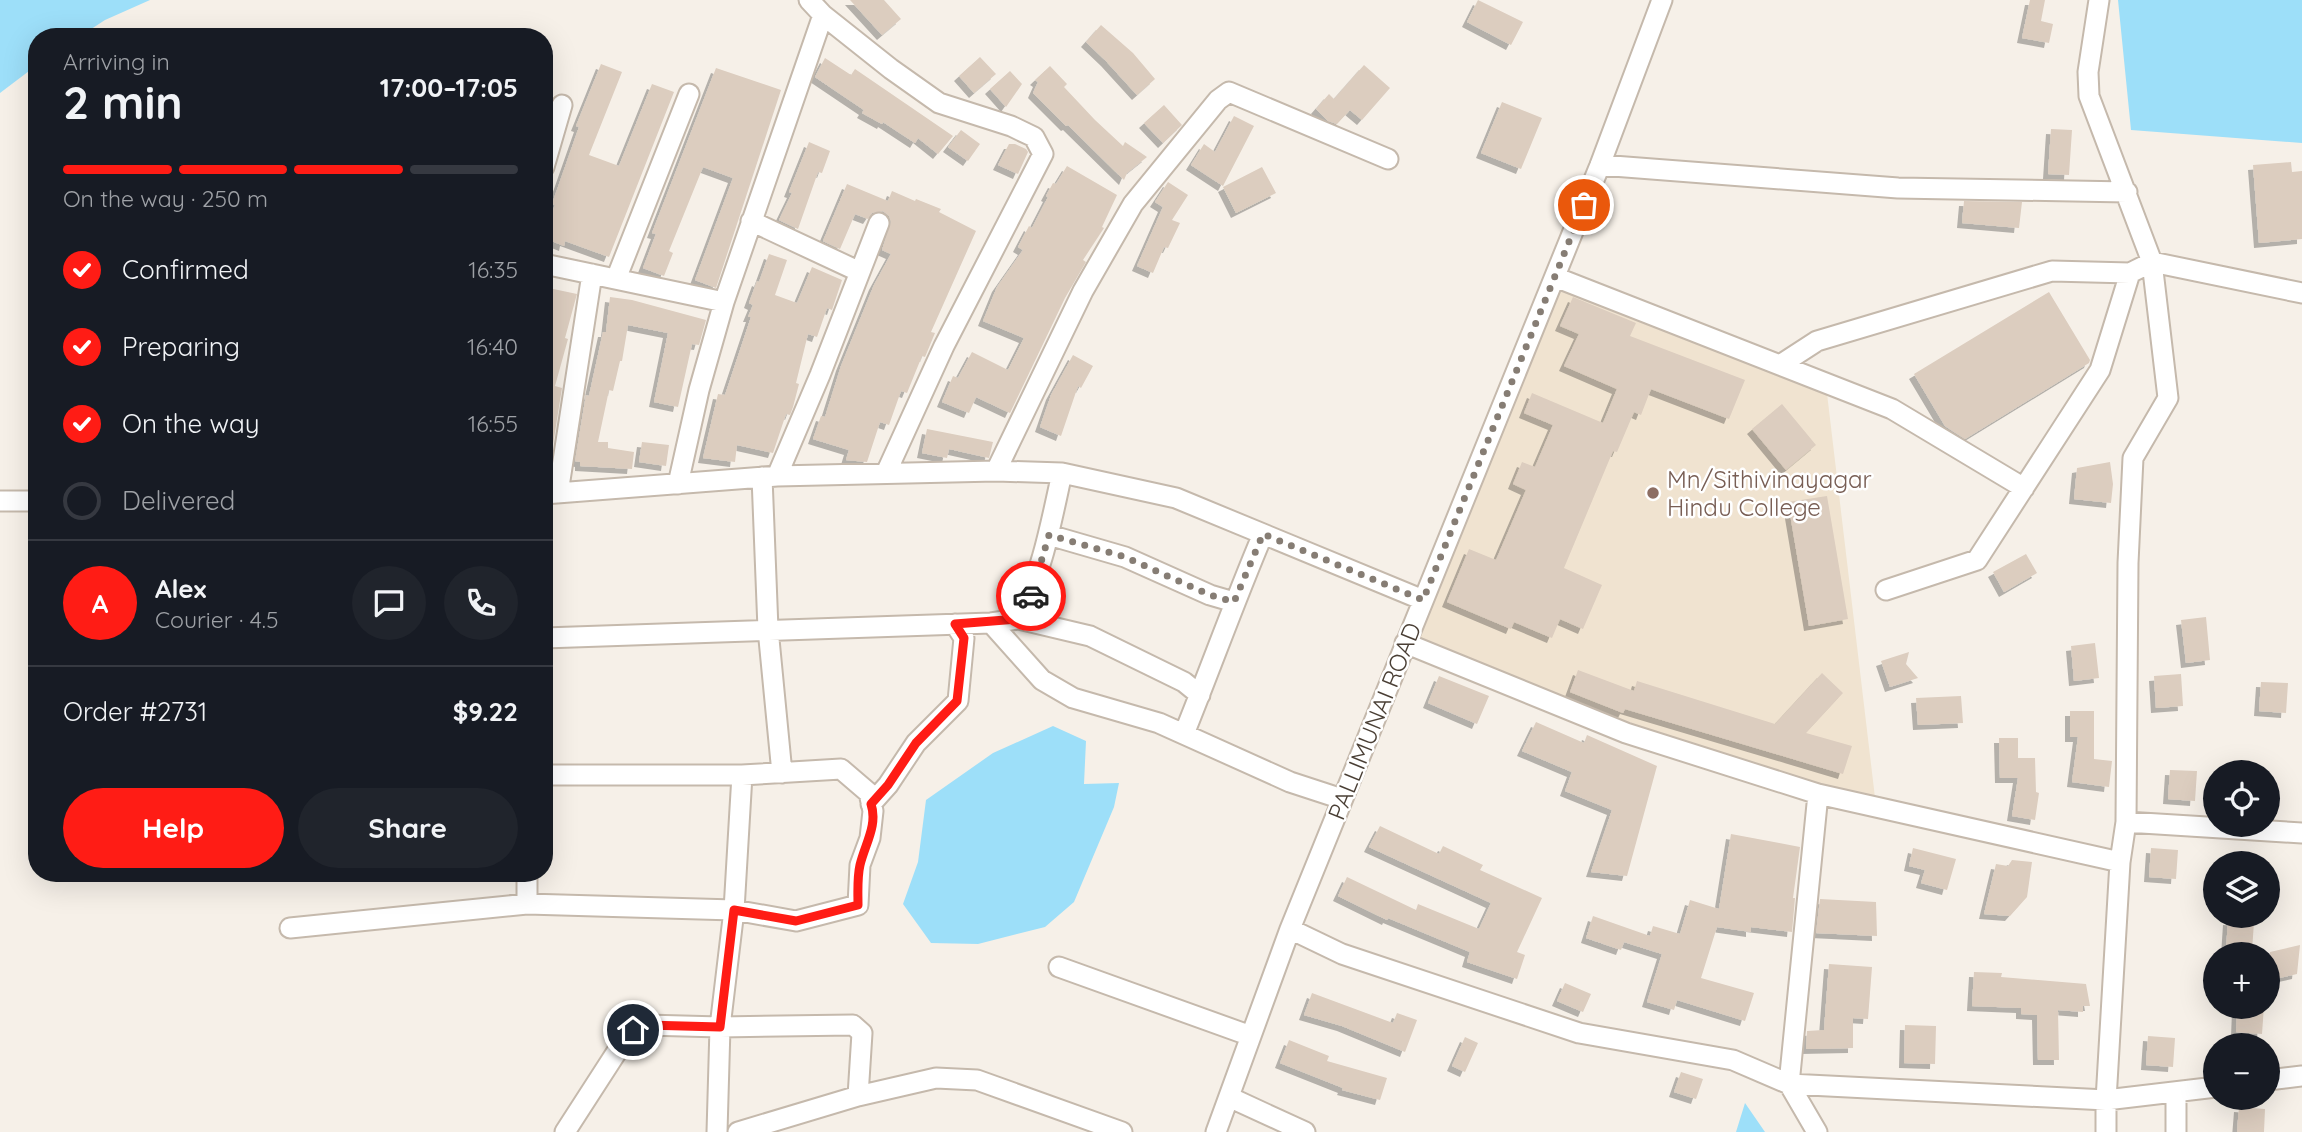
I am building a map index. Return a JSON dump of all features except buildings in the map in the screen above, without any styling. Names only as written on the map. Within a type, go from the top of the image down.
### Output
[{"type":"street","points":[[809,0],[823,15],[891,69],[939,103],[1011,125],[1034,137],[1043,154],[944,346],[886,473]]},
{"type":"street","name":"PALLIMUNAI ROAD","points":[[1216,1132],[1290,929],[1600,165],[1662,0]]},
{"type":"street","points":[[2099,0],[2088,72],[2089,96],[2152,262],[2168,398],[2133,458],[2128,563],[2126,822],[2120,862],[2106,1132]]},
{"type":"street","points":[[678,484],[699,390],[724,302],[823,15]]},
{"type":"street","points":[[996,471],[1083,291],[1133,204],[1218,100],[1229,92],[1388,159]]},
{"type":"street","points":[[617,279],[690,94]]},
{"type":"street","points":[[553,136],[562,105]]},
{"type":"street","points":[[1600,165],[1898,188],[2127,192]]},
{"type":"street","points":[[751,222],[860,272]]},
{"type":"street","points":[[782,773],[768,629],[770,477],[879,223]]},
{"type":"street","points":[[1780,365],[1817,341],[2052,271],[2130,273],[2152,262],[2302,293]]},
{"type":"street","points":[[553,266],[724,302]]},
{"type":"street","points":[[1886,590],[1977,560],[2100,370],[2130,273]]},
{"type":"street","points":[[553,483],[592,274]]},
{"type":"street","points":[[1555,277],[1892,409],[2024,488]]},
{"type":"street","points":[[553,494],[770,477],[996,471],[1062,473],[1176,498],[1423,600]]},
{"type":"street","points":[[1018,619],[1032,593],[1049,535],[1062,473]]},
{"type":"street","points":[[0,500],[28,501]]},
{"type":"street","points":[[1184,733],[1263,534]]},
{"type":"street","points":[[1049,535],[1125,557],[1210,595],[1234,602]]},
{"type":"street","points":[[553,638],[990,623],[1018,619],[1090,636],[1184,682],[1200,695]]},
{"type":"street","points":[[990,623],[1042,680],[1073,698],[1159,723],[1290,782],[1342,799]]},
{"type":"street","points":[[872,807],[916,743],[957,701],[964,638],[955,624]]},
{"type":"street","points":[[1405,643],[1626,733],[1818,794],[2120,862]]},
{"type":"street","points":[[290,928],[527,904],[734,910],[796,921],[858,896],[860,865],[870,838],[872,807],[869,793],[841,768],[742,775],[553,775]]},
{"type":"street","points":[[717,1132],[720,1027],[734,910],[742,775]]},
{"type":"street","points":[[1817,1132],[1788,1084],[1818,794]]},
{"type":"street","points":[[2126,822],[2302,833]]},
{"type":"street","points":[[527,882],[527,904]]},
{"type":"street","points":[[1290,929],[1342,954],[1579,1033],[1733,1059],[1788,1084],[2106,1100],[2203,1089]]},
{"type":"street","points":[[1059,967],[1251,1036]]},
{"type":"street","points":[[565,1132],[633,1030],[646,1025],[853,1025],[862,1033],[858,1097]]},
{"type":"street","points":[[2280,1079],[2302,1076]]},
{"type":"street","points":[[738,1132],[858,1097],[936,1078],[977,1080],[1122,1132]]},
{"type":"street","points":[[2176,1092],[2176,1132]]},
{"type":"street","points":[[1229,1097],[1305,1132]]},
{"type":"shaded area","name":"Mn/Sithivinayagar Hindu College","points":[[1555,277],[1826,385],[1876,806],[1818,794],[1405,643]]},
{"type":"water","points":[[0,0],[150,0],[93,28],[28,28],[28,72],[0,93]]},
{"type":"water","points":[[2118,0],[2302,0],[2302,143],[2131,130]]},
{"type":"water","points":[[1053,726],[1086,741],[1084,784],[1119,783],[1114,807],[1074,902],[1045,927],[978,944],[931,943],[903,904],[918,862],[926,800],[993,753]]},
{"type":"water","points":[[1745,1103],[1765,1132],[1736,1132]]},
{"type":"way so far","points":[[1031,596],[1049,535],[1125,557],[1210,595],[1234,602],[1263,534],[1423,600],[1584,205]]},
{"type":"place","name":"Mn/Sithivinayagar Hindu College","points":[[1653,493]]},
{"type":"route","points":[[633,1030],[646,1025],[720,1027],[734,910],[796,921],[858,905],[860,865],[870,838],[873,811],[871,804],[888,785],[916,743],[957,701],[964,638],[955,624],[1018,619],[1031,596]]}]
